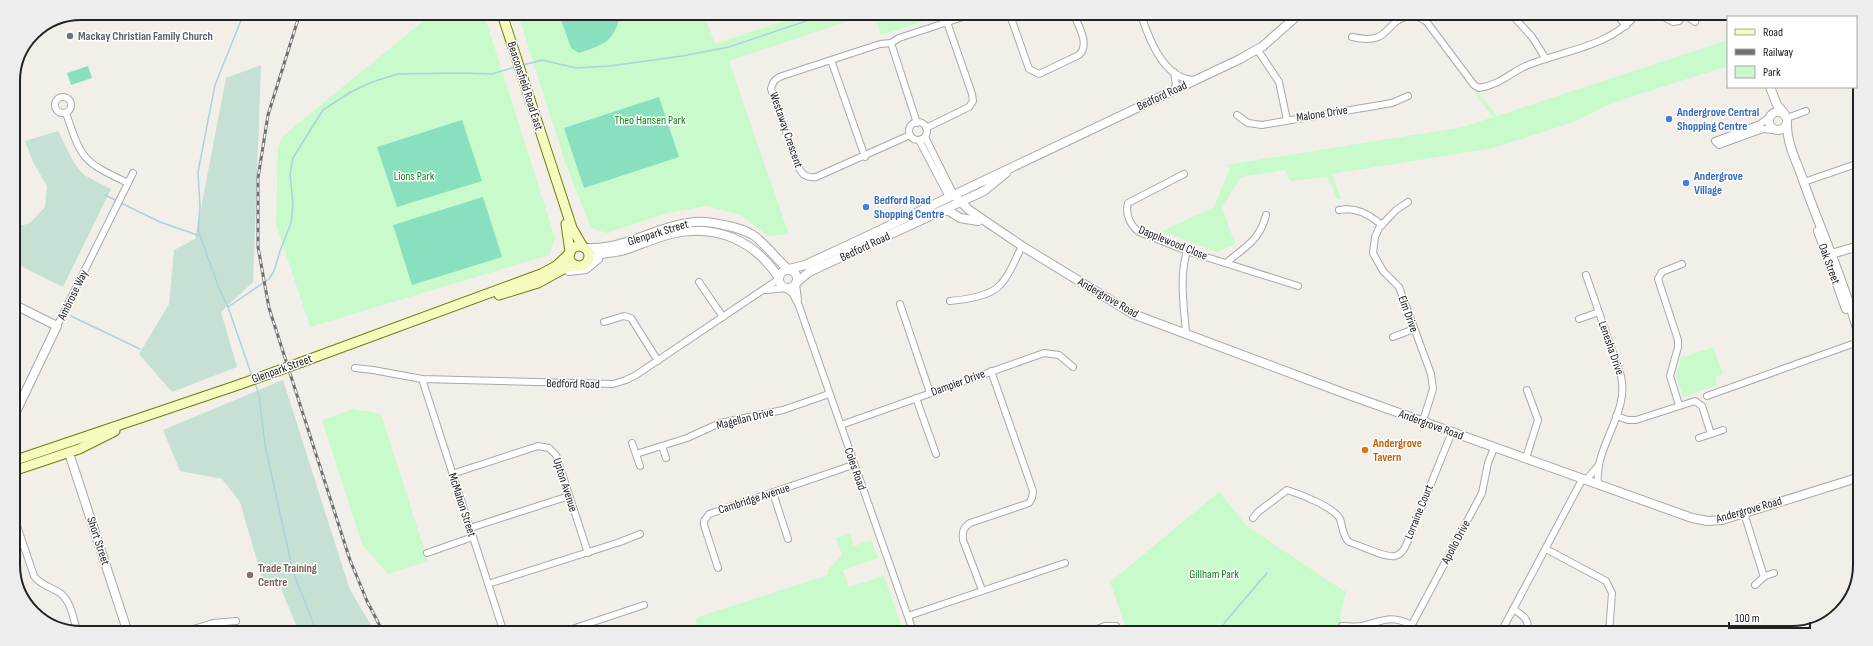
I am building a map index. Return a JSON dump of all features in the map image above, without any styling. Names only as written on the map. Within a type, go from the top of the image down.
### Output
[{"type":"main road","name":"Beaconsfield Road East","points":[[504,20],[548,159],[574,233],[584,248]]},
{"type":"main road","name":"Beaconsfield Road East","points":[[548,159],[568,232],[570,253]]},
{"type":"main road","points":[[575,248],[584,248],[588,253],[588,261],[582,266],[577,266],[571,261],[570,253],[575,248]]},
{"type":"main road","name":"Glenpark Street","points":[[20,457],[132,422],[433,315],[546,272],[562,262],[570,253]]},
{"type":"main road","name":"Glenpark Street","points":[[433,315],[535,284],[566,267],[577,266]]},
{"type":"main road","name":"Glenpark Street","points":[[20,469],[86,446],[132,422]]},
{"type":"main road","points":[[66,442],[69,453]]},
{"type":"street","name":"Westaway Crescent","points":[[910,135],[865,157],[816,177],[807,178],[802,174],[798,166],[771,89],[775,79],[880,44],[891,43],[899,38],[953,20]]},
{"type":"street","points":[[1012,20],[1029,69],[1039,74],[1083,52],[1085,48],[1084,41],[1076,20]]},
{"type":"street","points":[[1143,20],[1155,51],[1174,72],[1186,80],[1194,80]]},
{"type":"street","name":"Bedford Road","points":[[788,269],[805,265],[1257,50],[1293,20]]},
{"type":"street","points":[[1352,37],[1366,40],[1379,37],[1399,20]]},
{"type":"street","points":[[1424,20],[1474,85],[1479,88],[1500,82],[1511,74],[1529,65],[1594,43],[1612,35],[1626,26],[1631,20]]},
{"type":"street","points":[[1517,20],[1532,37],[1546,59]]},
{"type":"street","points":[[1621,20],[1626,26]]},
{"type":"street","points":[[1669,20],[1673,22],[1680,20]]},
{"type":"street","points":[[926,128],[970,107],[973,101],[972,94],[947,22]]},
{"type":"street","points":[[891,43],[917,123]]},
{"type":"street","points":[[1257,50],[1279,82],[1287,120]]},
{"type":"street","points":[[830,60],[865,157]]},
{"type":"street","points":[[1173,90],[1176,85],[1174,72]]},
{"type":"street","name":"Oak Street","points":[[1770,88],[1770,116]]},
{"type":"street","name":"Oak Street","points":[[1770,88],[1777,104],[1786,119],[1788,136],[1793,153]]},
{"type":"street","name":"Malone Drive","points":[[1237,115],[1248,123],[1262,124],[1392,103],[1408,96]]},
{"type":"street","points":[[1786,119],[1806,111]]},
{"type":"street","points":[[66,112],[78,147],[86,159],[98,169],[128,184]]},
{"type":"street","points":[[1777,112],[1786,119],[1783,129],[1763,129],[1717,143],[1760,124],[1777,112]]},
{"type":"street","points":[[1770,116],[1770,124],[1775,130]]},
{"type":"street","points":[[925,137],[919,140],[912,138],[910,135],[910,127],[917,123],[922,124],[926,128]]},
{"type":"street","points":[[926,128],[925,137],[952,196]]},
{"type":"street","name":"Oak Street","points":[[1775,130],[1789,144],[1793,153],[1853,317]]},
{"type":"street","points":[[919,140],[952,196]]},
{"type":"street","name":"Bedford Road","points":[[796,283],[809,272],[989,188],[1018,164]]},
{"type":"street","points":[[1806,186],[1853,166]]},
{"type":"street","name":"Ambrose Way","points":[[20,397],[133,173]]},
{"type":"street","name":"Dapplewood Close","points":[[1184,174],[1134,198],[1128,203],[1126,209],[1127,215],[1134,228],[1139,232],[1187,251],[1226,262],[1298,286]]},
{"type":"street","name":"Andergrove Road","points":[[952,196],[978,221],[1119,307],[1133,314],[1494,448],[1700,520],[1718,520],[1853,479]]},
{"type":"street","name":"Elm Drive","points":[[1408,202],[1397,208],[1382,225],[1375,237],[1373,253],[1383,271],[1399,287],[1431,374],[1433,389],[1423,421]]},
{"type":"street","name":"Andergrove Road","points":[[958,203],[1024,248]]},
{"type":"street","points":[[1339,210],[1356,209],[1365,212],[1382,225]]},
{"type":"street","points":[[941,211],[948,211],[960,218],[978,221]]},
{"type":"street","points":[[1226,262],[1256,238],[1263,228],[1266,215]]},
{"type":"street","name":"Glenpark Street","points":[[584,248],[614,247],[678,225],[694,222],[706,222],[736,228],[751,234],[762,242],[774,258],[788,269]]},
{"type":"street","name":"Glenpark Street","points":[[588,261],[596,255],[623,250],[676,233],[700,231],[716,232],[736,238],[746,244],[766,261],[779,279]]},
{"type":"street","points":[[950,301],[967,299],[995,289],[1001,284],[1024,248]]},
{"type":"street","points":[[1831,257],[1853,249]]},
{"type":"street","points":[[535,284],[567,271],[584,269],[598,259],[623,250]]},
{"type":"street","points":[[1186,334],[1181,280],[1182,267],[1187,251]]},
{"type":"street","points":[[1680,405],[1670,374],[1678,349],[1678,340],[1658,279],[1662,272],[1682,264]]},
{"type":"street","points":[[788,269],[796,274],[796,283],[792,287],[786,288],[782,285],[779,279],[782,272],[788,269]]},
{"type":"street","name":"Lenesha Drive","points":[[1586,275],[1623,382],[1622,397],[1598,466],[1598,484]]},
{"type":"street","name":"Bedford Road","points":[[355,368],[422,379],[609,384],[626,380],[779,279]]},
{"type":"street","points":[[699,282],[723,317]]},
{"type":"street","name":"Coles Road","points":[[796,283],[799,306]]},
{"type":"street","name":"Bedford Road","points":[[764,290],[786,288]]},
{"type":"street","name":"Coles Road","points":[[786,288],[792,294],[799,306],[841,425],[853,465],[911,626]]},
{"type":"street","points":[[900,304],[930,393]]},
{"type":"street","points":[[20,308],[57,326]]},
{"type":"street","points":[[1579,319],[1599,312]]},
{"type":"street","points":[[604,322],[631,314],[658,360]]},
{"type":"street","points":[[1394,337],[1414,329]]},
{"type":"street","points":[[1707,396],[1853,344]]},
{"type":"street","name":"Dampier Drive","points":[[841,425],[1044,353],[1059,355],[1074,367]]},
{"type":"street","points":[[982,590],[963,540],[962,532],[965,526],[970,523],[1021,507],[1029,503],[1032,498],[1032,484],[991,372]]},
{"type":"street","name":"McMahon Street","points":[[422,379],[502,626]]},
{"type":"street","points":[[1526,458],[1538,420],[1527,390]]},
{"type":"street","name":"Magellan Drive","points":[[636,454],[691,436],[720,423],[783,410],[830,394]]},
{"type":"street","points":[[916,398],[936,454]]},
{"type":"street","points":[[1616,416],[1628,420],[1636,420],[1692,401],[1700,404],[1712,434]]},
{"type":"street","points":[[1699,438],[1723,430]]},
{"type":"street","name":"Lorraine Court","points":[[1253,518],[1258,512],[1287,490],[1317,502],[1337,514],[1345,538],[1349,542],[1388,556],[1395,556],[1404,551],[1452,432]]},
{"type":"street","points":[[632,443],[640,466]]},
{"type":"street","name":"Upton Avenue","points":[[452,474],[538,446],[545,446],[555,454],[588,553]]},
{"type":"street","points":[[662,446],[666,458]]},
{"type":"street","name":"Apollo Drive","points":[[1412,625],[1482,493],[1488,463],[1494,448]]},
{"type":"street","name":"Short Street","points":[[69,453],[126,626]]},
{"type":"street","name":"Cambridge Avenue","points":[[718,568],[704,525],[706,518],[712,512],[773,493],[853,465]]},
{"type":"street","name":"Lenesha Drive","points":[[1504,626],[1585,479],[1598,466]]},
{"type":"street","points":[[773,493],[788,539]]},
{"type":"street","points":[[470,528],[569,496]]},
{"type":"street","points":[[1744,513],[1764,577]]},
{"type":"street","points":[[488,584],[588,553],[640,534]]},
{"type":"street","points":[[20,535],[34,576],[40,582],[64,597],[69,605],[76,625]]},
{"type":"street","points":[[427,552],[473,538]]},
{"type":"street","points":[[1546,549],[1606,581],[1612,593],[1610,626]]},
{"type":"street","points":[[908,616],[1065,563]]},
{"type":"street","points":[[1755,585],[1764,577],[1774,574]]},
{"type":"street","points":[[578,626],[644,605]]},
{"type":"street","points":[[1513,609],[1525,617],[1528,622],[1528,626]]},
{"type":"street","points":[[1342,626],[1362,626],[1390,618],[1401,620],[1412,625]]},
{"type":"street","points":[[203,626],[213,623],[236,622]]},
{"type":"street","points":[[1105,626],[1116,626]]},
{"type":"green space","name":"Lions Park","points":[[425,20],[486,20],[555,238],[549,255],[310,327],[276,224],[278,148],[283,136]]},
{"type":"green space","name":"Theo Hansen Park","points":[[520,20],[706,20],[715,44],[786,20],[852,20],[729,61],[788,232],[782,235],[768,236],[741,215],[707,206],[667,213],[607,233],[591,228],[565,162]]},
{"type":"green space","points":[[561,20],[619,20],[611,37],[602,44],[579,53],[571,48]]},
{"type":"green space","points":[[876,20],[928,20],[881,35]]},
{"type":"green space","points":[[1727,40],[1727,66],[1624,99],[1571,123],[1493,148],[1332,174],[1341,199],[1337,199],[1328,177],[1290,181],[1285,170],[1241,177],[1222,207],[1235,244],[1217,252],[1162,231],[1214,207],[1230,168],[1226,165],[1463,127],[1493,117],[1475,94],[1478,93],[1497,116]]},
{"type":"green space","points":[[261,65],[253,282],[221,312],[237,367],[172,392],[139,354],[169,304],[174,250],[195,239],[226,78]]},
{"type":"green space","points":[[88,66],[92,78],[71,85],[67,73]]},
{"type":"green space","points":[[659,97],[679,157],[584,188],[564,128]]},
{"type":"green space","points":[[462,120],[482,181],[397,207],[377,147]]},
{"type":"green space","points":[[58,131],[74,163],[84,175],[111,189],[63,287],[20,266],[20,226],[30,223],[45,207],[47,186],[33,162],[25,141]]},
{"type":"green space","points":[[483,197],[502,257],[412,285],[393,225]]},
{"type":"green space","points":[[1713,347],[1723,374],[1715,377],[1717,385],[1683,397],[1676,375],[1681,358]]},
{"type":"green space","points":[[283,380],[350,590],[372,626],[296,626],[278,581],[264,585],[240,502],[222,479],[180,471],[163,430]]},
{"type":"green space","points":[[353,409],[381,414],[428,561],[388,574],[362,544],[322,420]]},
{"type":"green space","name":"Gillham Park","points":[[1219,492],[1247,526],[1344,591],[1346,590],[1340,617],[1342,626],[1125,626],[1110,582]]},
{"type":"green space","points":[[850,534],[854,546],[871,540],[878,558],[843,570],[849,587],[884,576],[901,626],[697,626],[695,618],[828,575],[827,571],[842,555],[836,538]]},
{"type":"waterway","points":[[241,20],[215,85],[198,172],[200,206],[198,230],[220,291],[228,307],[252,376]]},
{"type":"waterway","points":[[523,65],[542,60],[576,68],[610,66],[682,56],[729,47],[809,20]]},
{"type":"waterway","points":[[228,307],[269,279],[274,271],[291,223],[293,204],[290,174],[293,158],[323,110],[349,93],[372,82],[398,74],[492,74],[515,67]]},
{"type":"waterway","points":[[105,195],[117,201]]},
{"type":"waterway","points":[[121,203],[160,222],[200,236]]},
{"type":"waterway","points":[[71,316],[140,349]]},
{"type":"waterway","points":[[255,383],[259,395],[265,445],[293,572],[314,626]]},
{"type":"waterway","points":[[1223,626],[1267,573]]},
{"type":"railway","points":[[298,20],[268,115],[258,178],[258,247],[269,308],[350,560],[367,601],[380,626]]},
{"type":"place","name":"Mackay Christian Family Church","points":[[70,36]]},
{"type":"place","name":"Andergrove Central Shopping Centre","points":[[1669,119]]},
{"type":"place","name":"Andergrove Village","points":[[1686,183]]},
{"type":"place","name":"Bedford Road Shopping Centre","points":[[866,207]]},
{"type":"place","name":"Andergrove Tavern","points":[[1365,450]]},
{"type":"place","name":"Trade Training Centre","points":[[250,575]]}]
